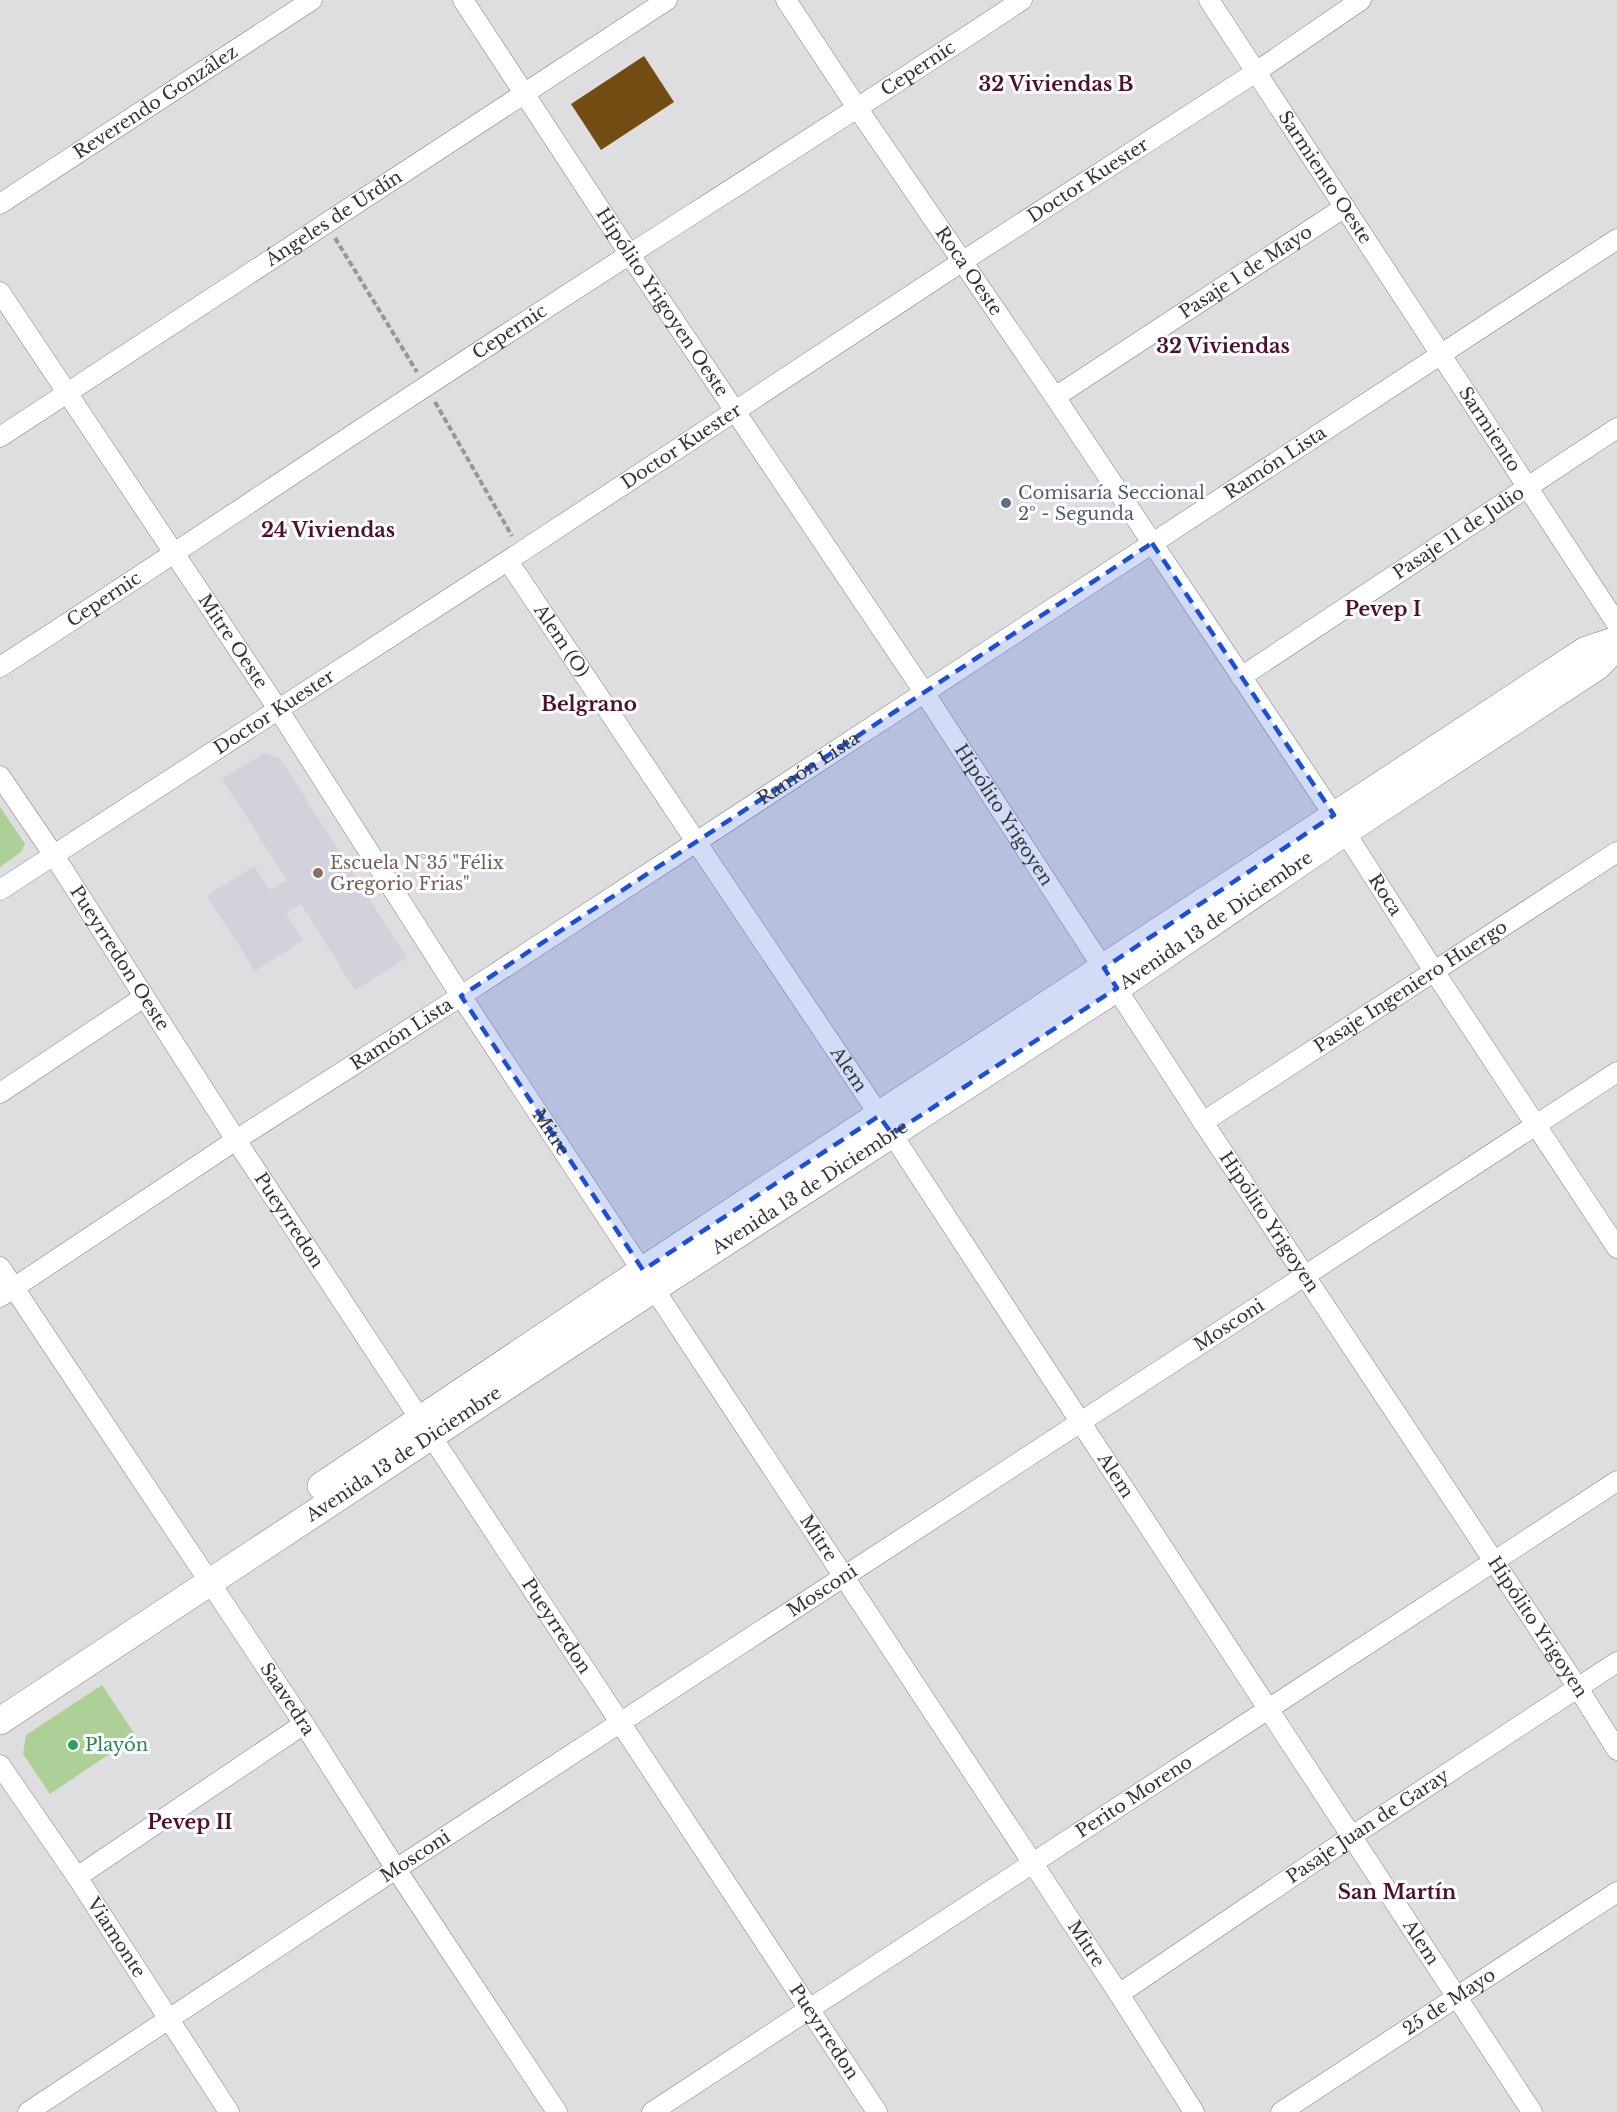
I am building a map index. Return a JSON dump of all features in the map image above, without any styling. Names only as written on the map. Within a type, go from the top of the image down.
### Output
[{"type":"street","name":"Reverendo González","points":[[0,204],[312,0]]},
{"type":"street","name":"Hipólito Yrigoyen Oeste","points":[[463,0],[630,255],[924,692]]},
{"type":"street","name":"Ángeles de Urdín","points":[[0,437],[667,0]]},
{"type":"street","name":"Roca Oeste","points":[[786,0],[1152,543]]},
{"type":"street","name":"Cepernic","points":[[0,667],[1022,0]]},
{"type":"street","name":"Sarmiento Oeste","points":[[1209,0],[1441,355]]},
{"type":"street","name":"Doctor Kuester","points":[[0,890],[1256,72],[1360,0]]},
{"type":"street","name":"Pasaje 1 de Mayo","points":[[1055,397],[1345,207]]},
{"type":"street","name":"Ramón Lista","points":[[7,1293],[236,1140],[461,996],[1617,239]]},
{"type":"street","name":"Mitre Oeste","points":[[0,292],[278,709],[461,996]]},
{"type":"street","name":"Sarmiento","points":[[1441,355],[1617,624]]},
{"type":"street","name":"Pasaje 11 de Julio","points":[[1241,677],[1617,428]]},
{"type":"street","name":"Roca","points":[[1152,543],[1340,824],[1617,1248]]},
{"type":"street","name":"Alem (O)","points":[[514,556],[696,841]]},
{"type":"street","name":"Avenida 13 de Diciembre","points":[[0,1699],[204,1574],[649,1279],[1110,978],[1340,824],[1586,650],[1617,640]]},
{"type":"street","name":"Avenida 13 de Diciembre","points":[[1340,824],[1598,666],[1617,646]]},
{"type":"street","name":"Hipólito Yrigoyen","points":[[924,692],[1203,1122],[1617,1750]]},
{"type":"street","name":"Pueyrredon Oeste","points":[[0,776],[53,854],[236,1140]]},
{"type":"street","name":"Alem","points":[[696,841],[1269,1707],[1532,2112]]},
{"type":"street","name":"Pasaje Ingeniero Huergo","points":[[1203,1122],[1617,852]]},
{"type":"street","name":"Mitre","points":[[461,996],[1033,1863],[1194,2112]]},
{"type":"street","points":[[0,1093],[144,997]]},
{"type":"street","name":"Mosconi","points":[[28,2112],[1617,1072]]},
{"type":"street","name":"Pueyrredon","points":[[236,1140],[877,2112]]},
{"type":"street","name":"Saavedra","points":[[0,1267],[7,1293],[204,1574],[557,2112]]},
{"type":"street","name":"Perito Moreno","points":[[652,2112],[1617,1480]]},
{"type":"street","name":"Avenida 13 de Diciembre","points":[[0,1721],[204,1574]]},
{"type":"street","name":"Pasaje Juan de Garay","points":[[1119,1994],[1352,1836],[1617,1662]]},
{"type":"street","points":[[77,1877],[304,1724]]},
{"type":"street","name":"Viamonte","points":[[0,1765],[77,1877],[229,2112]]},
{"type":"street","name":"25 de Mayo","points":[[1281,2112],[1617,1892]]},
{"type":"path","points":[[327,224],[426,387],[514,556]]},
{"type":"highlighted area","points":[[1152,543],[1334,815],[1104,968],[1117,988],[892,1134],[879,1116],[643,1270],[461,996]]},
{"type":"shaded area","name":"Escuela N°35 \"Félix Gregorio Frias\"","points":[[264,753],[279,758],[407,958],[355,990],[301,904],[286,913],[303,940],[255,971],[207,896],[254,866],[270,890],[287,880],[222,779]]},
{"type":"green space","points":[[0,807],[25,844],[21,852],[0,867]]},
{"type":"green space","name":"Playón","points":[[102,1685],[136,1736],[50,1794],[23,1754],[26,1735]]},
{"type":"building","points":[[644,56],[674,102],[601,150],[571,104]]},
{"type":"place","name":"Comisaría Seccional 2º - Segunda","points":[[1006,503]]},
{"type":"place","name":"Escuela N°35 \"Félix Gregorio Frias\"","points":[[318,873]]},
{"type":"place","name":"Playón","points":[[73,1745]]},
{"type":"district","name":"32 Viviendas B","points":[[1056,84]]},
{"type":"district","name":"32 Viviendas","points":[[1223,346]]},
{"type":"district","name":"24 Viviendas","points":[[328,530]]},
{"type":"district","name":"Pevep I","points":[[1383,609]]},
{"type":"district","name":"Belgrano","points":[[589,704]]},
{"type":"district","name":"Pevep II","points":[[190,1822]]},
{"type":"district","name":"San Martín","points":[[1397,1892]]}]
